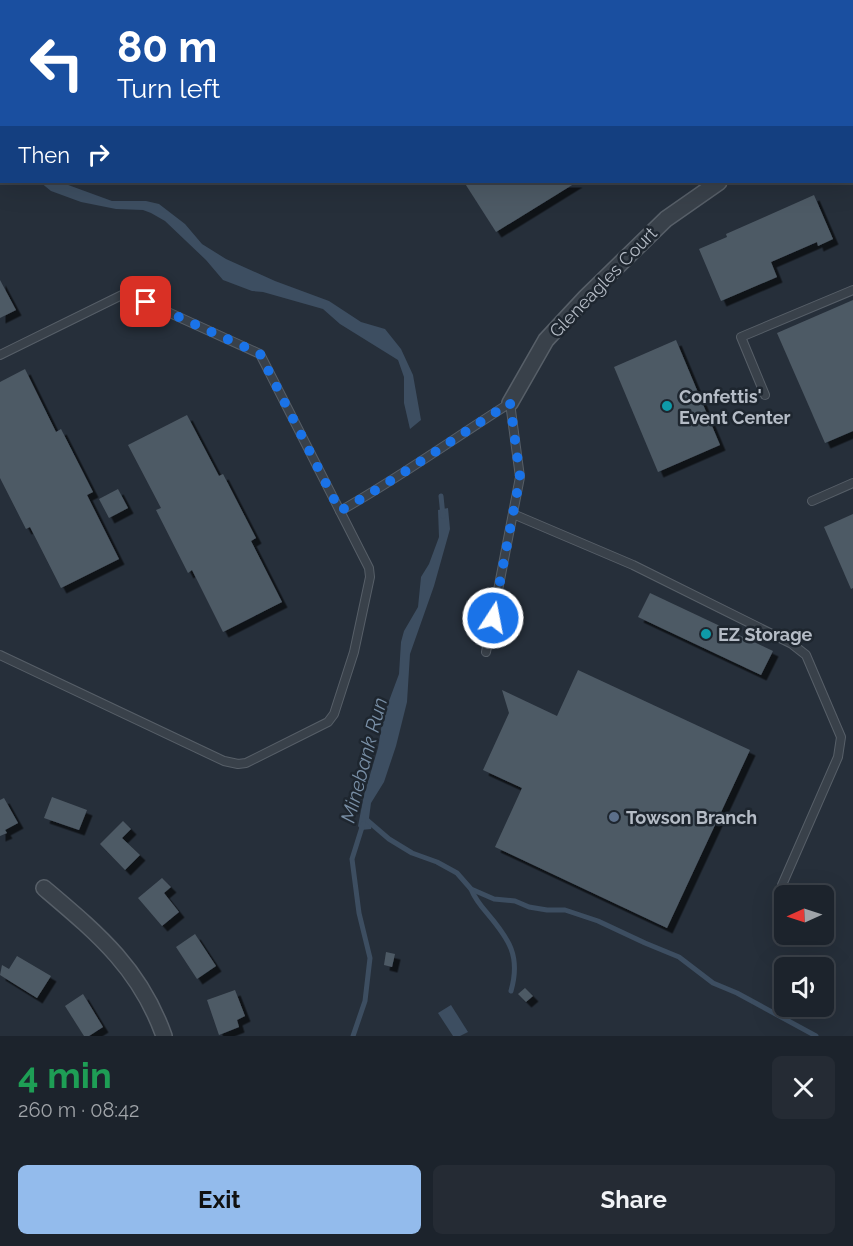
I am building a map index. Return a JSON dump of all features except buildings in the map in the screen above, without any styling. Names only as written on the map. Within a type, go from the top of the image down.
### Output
[{"type":"street","name":"Gleneagles Court","points":[[510,403],[546,340],[586,297],[666,219],[718,183]]},
{"type":"street","points":[[44,888],[115,951],[146,996],[164,1036]]},
{"type":"lane","points":[[765,396],[741,337],[853,290]]},
{"type":"lane","points":[[0,355],[126,292],[260,354],[369,568],[370,577],[354,652],[334,714],[328,722],[246,763],[237,764],[224,761],[0,655]]},
{"type":"lane","points":[[340,511],[390,483],[510,403],[520,477],[486,652]]},
{"type":"lane","points":[[812,501],[853,483]]},
{"type":"lane","points":[[513,514],[633,565],[792,644],[806,655],[841,736],[840,748],[782,885]]},
{"type":"water","points":[[41,183],[63,183],[112,201],[146,201],[159,204],[185,224],[202,244],[226,259],[275,281],[329,301],[361,322],[385,329],[401,349],[413,375],[421,420],[410,429],[404,403],[404,377],[398,360],[340,324],[323,309],[252,291],[223,280],[206,260],[165,221],[151,213],[81,202],[51,191]]},
{"type":"water","name":"Minebank Run","points":[[448,508],[450,529],[434,586],[410,654],[407,702],[396,746],[384,782],[371,803],[369,818],[371,829],[361,830],[358,826],[364,795],[378,748],[383,717],[399,674],[401,642],[404,631],[418,607],[421,577],[429,564],[439,537],[438,510]]},
{"type":"water","points":[[451,1005],[468,1032],[460,1036],[453,1036],[438,1013]]},
{"type":"waterway","name":"Minebank Run","points":[[441,496],[443,516]]},
{"type":"waterway","points":[[368,821],[389,839],[412,853],[437,862],[457,873],[471,889],[494,899],[515,901],[529,907],[547,910],[565,910],[598,921],[679,957],[713,983],[737,993],[816,1036]]},
{"type":"waterway","name":"Minebank Run","points":[[353,1036],[365,1001],[370,958],[359,913],[352,859],[363,824]]},
{"type":"waterway","points":[[471,889],[511,949],[515,968],[511,991]]},
{"type":"place","name":"Confettis' Event Center","points":[[667,406]]},
{"type":"place","name":"EZ Storage","points":[[706,634]]},
{"type":"place","name":"Towson Branch","points":[[614,817]]},
{"type":"route","points":[[146,302],[260,354],[340,511],[390,483],[510,403],[520,477],[493,618]]}]
